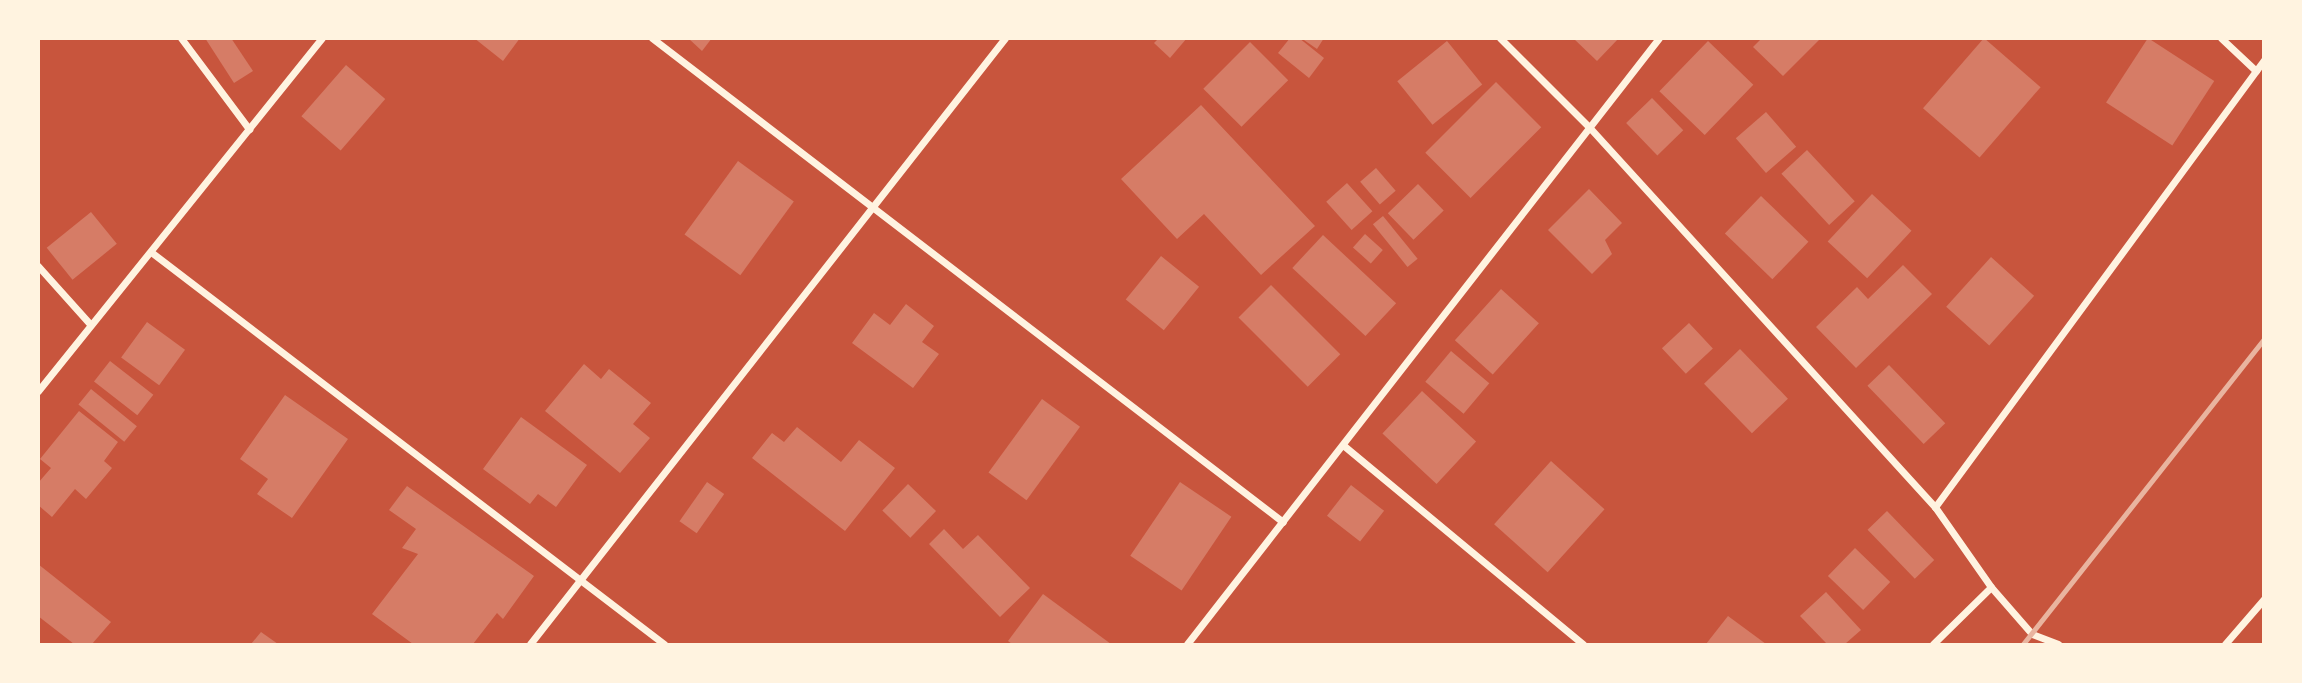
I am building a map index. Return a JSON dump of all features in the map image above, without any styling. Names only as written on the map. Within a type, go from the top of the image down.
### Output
[{"type":"street","points":[[181,38],[249,129]]},
{"type":"street","points":[[38,391],[322,38]]},
{"type":"street","points":[[652,38],[1283,522]]},
{"type":"street","points":[[530,645],[1005,38]]},
{"type":"street","points":[[1500,38],[1590,128],[1935,507],[1991,587],[2032,634],[2058,645]]},
{"type":"street","points":[[1187,645],[1659,38]]},
{"type":"street","points":[[2221,38],[2256,71]]},
{"type":"street","points":[[1935,507],[2263,60]]},
{"type":"street","points":[[151,252],[664,645]]},
{"type":"street","points":[[38,266],[90,324]]},
{"type":"street","points":[[1343,445],[1583,645]]},
{"type":"street","points":[[1934,645],[1991,587]]},
{"type":"street","points":[[2225,645],[2263,599]]},
{"type":"building","points":[[205,38],[231,38],[253,71],[234,83]]},
{"type":"building","points":[[474,38],[520,38],[503,61]]},
{"type":"building","points":[[688,38],[712,38],[702,51]]},
{"type":"building","points":[[1159,38],[1187,38],[1170,58],[1154,43]]},
{"type":"building","points":[[1290,38],[1299,38],[1324,58],[1309,78],[1278,53]]},
{"type":"building","points":[[1301,38],[1324,38],[1317,49]]},
{"type":"building","points":[[1573,38],[1619,38],[1597,61]]},
{"type":"building","points":[[1762,38],[1821,38],[1783,76],[1753,47]]},
{"type":"building","points":[[1984,38],[2041,87],[1980,157],[1923,108]]},
{"type":"building","points":[[2148,38],[2214,81],[2172,146],[2106,103]]},
{"type":"building","points":[[1447,41],[1482,85],[1433,125],[1397,81]]},
{"type":"building","points":[[1708,41],[1753,85],[1705,135],[1659,91]]},
{"type":"building","points":[[1250,42],[1288,80],[1242,127],[1203,89]]},
{"type":"building","points":[[346,65],[385,99],[341,150],[301,116]]},
{"type":"building","points":[[1496,82],[1541,127],[1471,198],[1425,153]]},
{"type":"building","points":[[1652,98],[1683,130],[1657,155],[1626,123]]},
{"type":"building","points":[[1201,105],[1315,226],[1261,275],[1204,214],[1177,239],[1121,179]]},
{"type":"building","points":[[1766,112],[1796,147],[1766,173],[1736,138]]},
{"type":"building","points":[[1807,150],[1855,201],[1829,225],[1781,174]]},
{"type":"building","points":[[738,161],[794,202],[740,275],[685,235]]},
{"type":"building","points":[[1376,168],[1396,191],[1380,204],[1360,182]]},
{"type":"building","points":[[1347,183],[1372,211],[1352,230],[1326,202]]},
{"type":"building","points":[[1418,184],[1444,211],[1413,240],[1388,213]]},
{"type":"building","points":[[1589,189],[1622,223],[1605,240],[1612,254],[1592,274],[1548,230]]},
{"type":"building","points":[[1872,194],[1911,231],[1867,278],[1828,242]]},
{"type":"building","points":[[1761,196],[1808,242],[1772,279],[1725,233]]},
{"type":"building","points":[[91,212],[117,244],[73,280],[47,248]]},
{"type":"building","points":[[1383,216],[1418,259],[1408,267],[1373,224]]},
{"type":"building","points":[[1365,234],[1383,250],[1371,263],[1353,247]]},
{"type":"building","points":[[1323,235],[1396,303],[1365,336],[1292,268]]},
{"type":"building","points":[[1161,256],[1199,287],[1164,330],[1126,300]]},
{"type":"building","points":[[1991,257],[2034,296],[1989,346],[1946,307]]},
{"type":"building","points":[[1903,265],[1932,294],[1856,368],[1816,327],[1857,287],[1868,299]]},
{"type":"building","points":[[1271,285],[1340,354],[1308,387],[1238,318]]},
{"type":"building","points":[[1501,289],[1539,323],[1493,374],[1455,340]]},
{"type":"building","points":[[906,304],[934,326],[922,342],[939,354],[913,388],[852,343],[874,313],[890,325]]},
{"type":"building","points":[[147,322],[185,350],[159,385],[121,358]]},
{"type":"building","points":[[1689,323],[1713,349],[1686,374],[1662,348]]},
{"type":"building","points":[[1740,349],[1788,399],[1752,433],[1704,384]]},
{"type":"building","points":[[1451,351],[1489,383],[1464,414],[1425,382]]},
{"type":"building","points":[[110,361],[153,395],[137,415],[94,381]]},
{"type":"building","points":[[584,364],[601,379],[609,369],[651,403],[633,424],[650,438],[620,473],[545,411]]},
{"type":"building","points":[[1889,365],[1945,423],[1924,444],[1867,386]]},
{"type":"building","points":[[91,389],[137,426],[124,442],[78,405]]},
{"type":"building","points":[[1422,391],[1476,441],[1437,484],[1382,433]]},
{"type":"building","points":[[285,395],[348,439],[292,518],[257,494],[268,479],[240,459]]},
{"type":"building","points":[[1042,399],[1080,427],[1027,500],[989,473]]},
{"type":"building","points":[[79,411],[118,442],[104,461],[112,468],[86,499],[75,489],[52,517],[38,505],[38,483],[51,468],[40,459]]},
{"type":"building","points":[[521,417],[587,465],[556,507],[538,494],[530,504],[483,469]]},
{"type":"building","points":[[797,427],[841,462],[859,440],[895,468],[845,531],[752,458],[772,433],[784,442]]},
{"type":"building","points":[[1551,461],[1605,509],[1548,572],[1494,524]]},
{"type":"building","points":[[707,482],[724,494],[697,533],[679,521]]},
{"type":"building","points":[[1180,482],[1231,517],[1182,590],[1130,556]]},
{"type":"building","points":[[908,484],[936,511],[910,538],[882,511]]},
{"type":"building","points":[[1351,485],[1384,511],[1360,542],[1327,516]]},
{"type":"building","points":[[407,486],[534,576],[503,619],[497,613],[473,644],[413,644],[372,614],[418,554],[402,548],[416,529],[389,510]]},
{"type":"building","points":[[1887,511],[1934,560],[1915,579],[1868,530]]},
{"type":"building","points":[[944,529],[963,549],[978,535],[1030,588],[1000,617],[929,544]]},
{"type":"building","points":[[1855,548],[1890,582],[1863,610],[1828,576]]},
{"type":"building","points":[[38,564],[111,622],[92,644],[74,644],[38,616]]},
{"type":"building","points":[[1826,592],[1861,630],[1845,644],[1827,644],[1800,616]]},
{"type":"building","points":[[1043,594],[1111,644],[1012,644],[1008,641]]},
{"type":"building","points":[[1728,616],[1766,644],[1706,644]]},
{"type":"building","points":[[261,632],[278,644],[251,644]]},
{"type":"railway","points":[[2023,644],[2264,339]]}]
